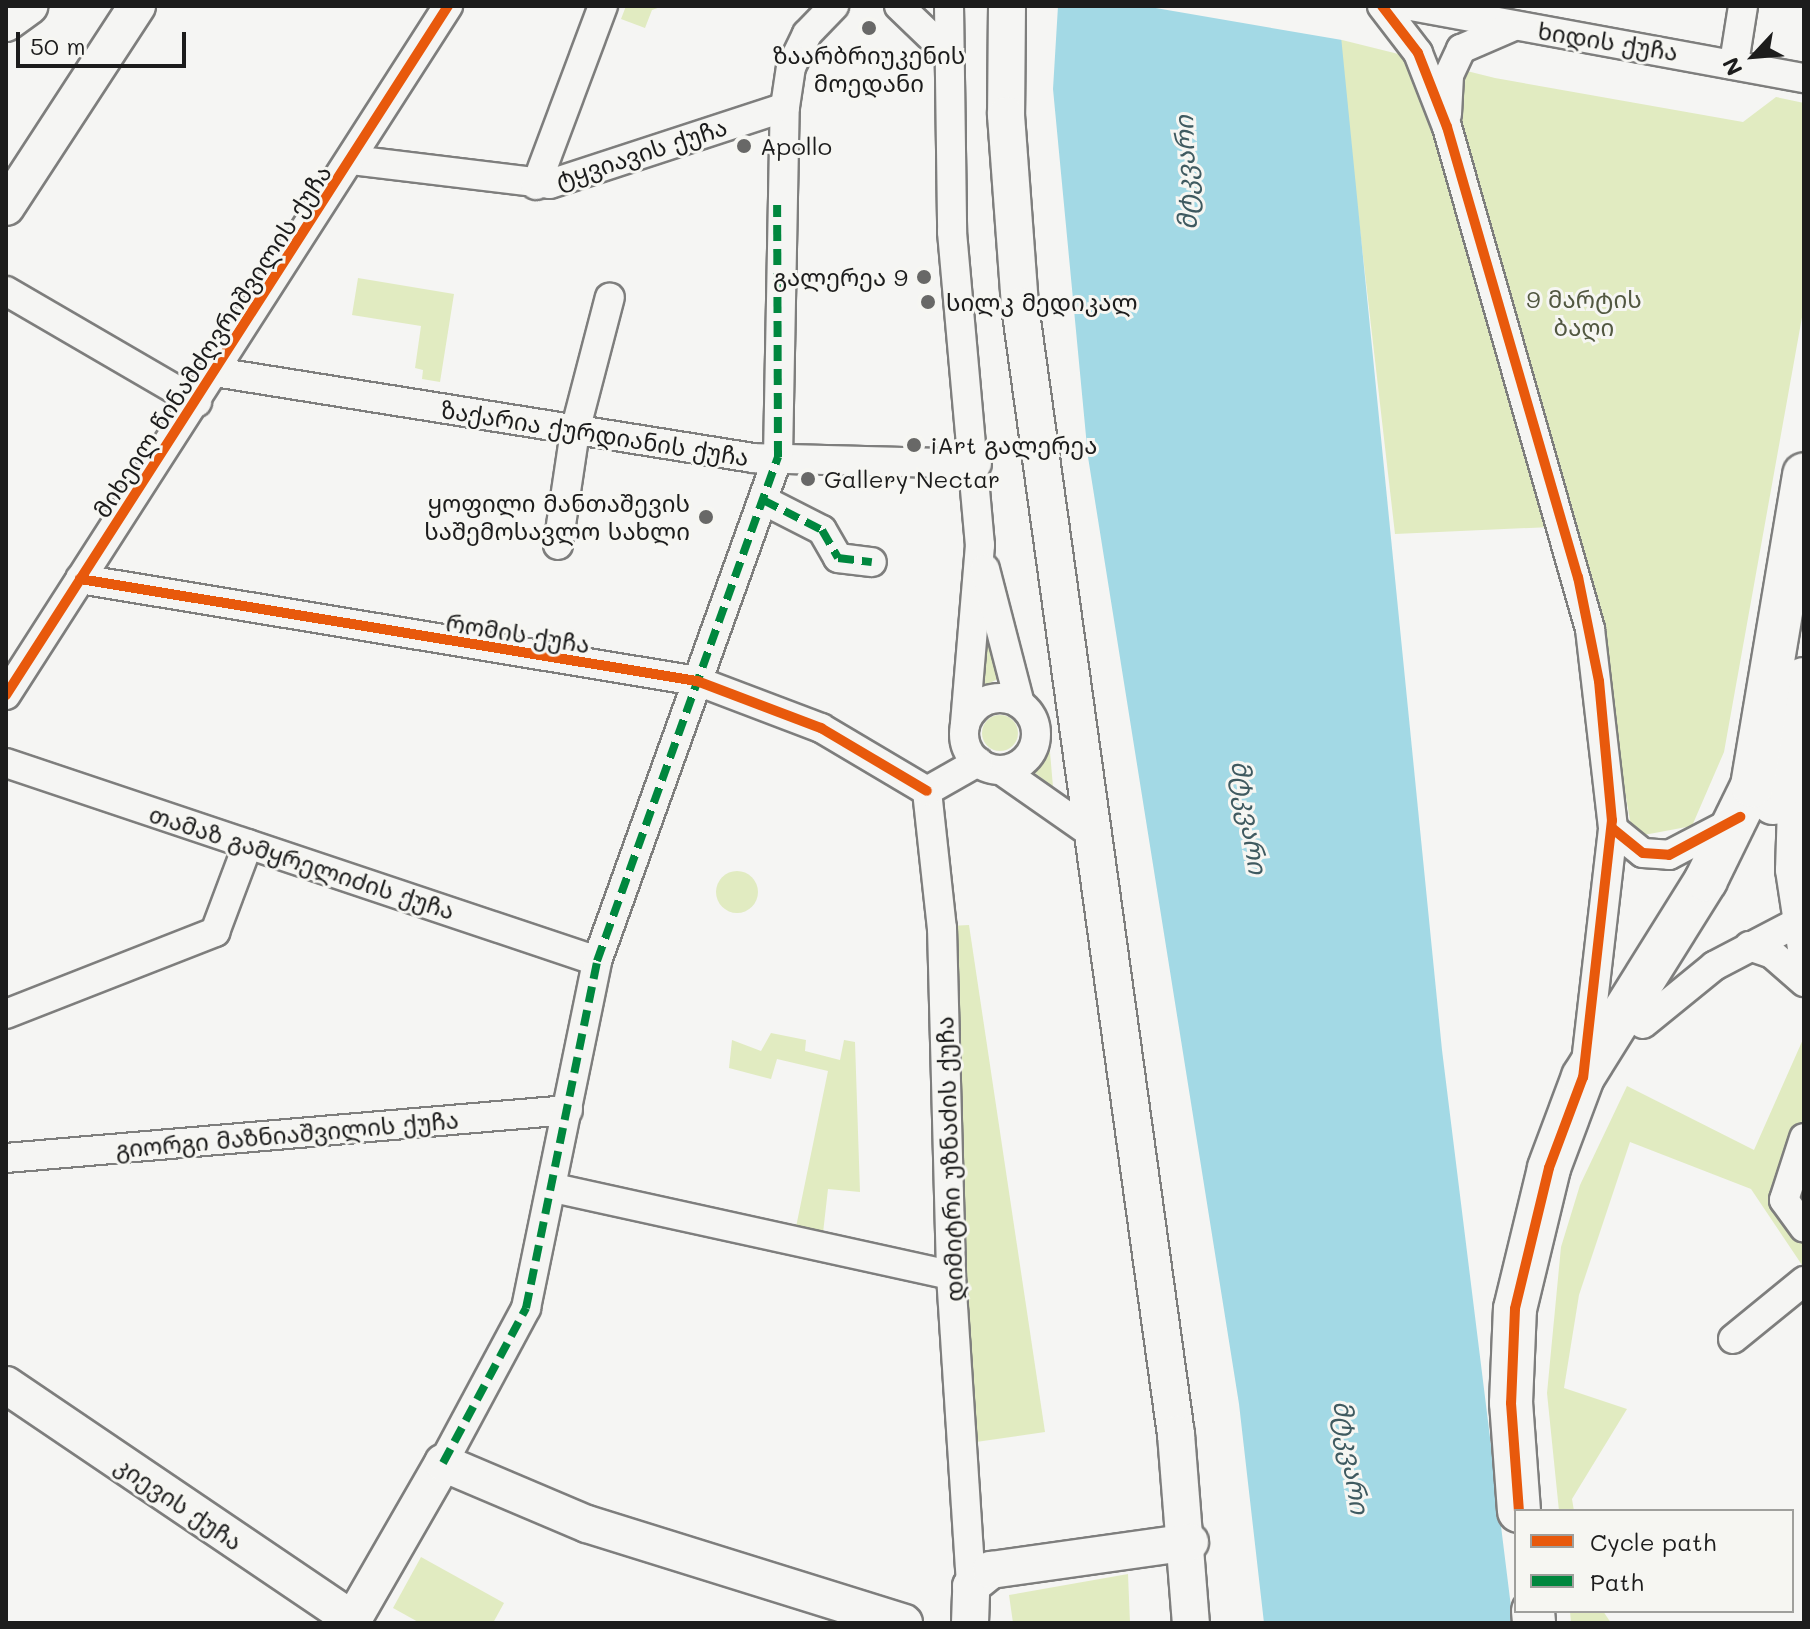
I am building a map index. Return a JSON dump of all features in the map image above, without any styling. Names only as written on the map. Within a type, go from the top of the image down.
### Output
[{"type":"highway","points":[[1519,1509],[1511,1403],[1515,1309],[1549,1168],[1583,1077],[1740,817],[1767,729],[1804,474]]},
{"type":"highway","points":[[1543,1509],[1534,1411],[1543,1283],[1583,1141],[1643,1024],[1743,864],[1793,747],[1804,679]]},
{"type":"main road","points":[[6,23],[29,6]]},
{"type":"main road","points":[[6,207],[137,6]]},
{"type":"main road","points":[[1007,6],[1006,115],[1020,306],[1190,1542],[1191,1623]]},
{"type":"main road","name":"კიევის ქუჩა","points":[[6,1385],[352,1621]]},
{"type":"main road","points":[[352,1621],[443,1463],[587,1524],[904,1623]]},
{"type":"main road","name":"დიმიტრი უზნაძის ქუჩა","points":[[966,1609],[991,1570],[1190,1542]]},
{"type":"street","name":"მიხეილ წინამძღვრიშვილის ქუჩა","points":[[6,695],[197,402],[448,6]]},
{"type":"street","points":[[536,185],[603,6]]},
{"type":"street","points":[[443,1463],[526,1308],[554,1188],[597,961],[778,457],[777,205],[785,107],[791,67],[807,34],[834,6]]},
{"type":"street","points":[[899,6],[948,53]]},
{"type":"street","points":[[1382,6],[1418,53],[1447,127],[1578,577],[1599,681],[1613,829],[1583,1077]]},
{"type":"street","name":"ხიდის ქუჩა","points":[[1411,6],[1804,78]]},
{"type":"street","points":[[1734,63],[1743,6]]},
{"type":"street","points":[[948,7],[952,232],[977,464],[980,545],[966,745],[990,766],[1091,833]]},
{"type":"street","points":[[1447,127],[1449,75],[1461,49],[1515,26]]},
{"type":"street","name":"ტყვიავის ქუჩა","points":[[352,160],[536,185],[785,107]]},
{"type":"street","points":[[6,291],[197,402]]},
{"type":"street","points":[[558,545],[575,431],[610,297]]},
{"type":"street","name":"ზაქარია ქურდიანის ქუჩა","points":[[215,372],[575,431],[778,457],[977,464]]},
{"type":"street","points":[[763,500],[822,530],[838,558],[872,562]]},
{"type":"street","points":[[927,791],[990,766],[1028,756],[1026,711],[980,545]]},
{"type":"street","name":"რომის ქუჩა","points":[[80,579],[697,681],[821,728],[927,791]]},
{"type":"street","points":[[965,725],[987,700],[1026,711],[1077,710]]},
{"type":"street","points":[[1793,747],[1804,961]]},
{"type":"street","name":"თამაზ გამყრელიძის ქუჩა","points":[[6,763],[597,961]]},
{"type":"street","name":"დიმიტრი უზნაძის ქუჩა","points":[[927,791],[942,928],[951,1275],[966,1609]]},
{"type":"street","points":[[1613,829],[1643,853],[1669,855],[1740,817]]},
{"type":"street","points":[[6,1014],[215,932],[248,844]]},
{"type":"street","points":[[1643,1024],[1749,946],[1801,921]]},
{"type":"street","points":[[1749,946],[1772,954],[1804,982]]},
{"type":"street","name":"გიორგი მაზნიაშვილის ქუჩა","points":[[6,1158],[568,1110]]},
{"type":"street","points":[[1804,1138],[1784,1200],[1804,1228]]},
{"type":"street","points":[[554,1188],[951,1275]]},
{"type":"street","points":[[1733,1339],[1804,1281]]},
{"type":"green space","points":[[626,6],[663,6],[652,10],[645,28],[621,19]]},
{"type":"green space","name":"9 მარტის ბაღი","points":[[1338,39],[1495,78],[1743,122],[1776,97],[1804,103],[1804,306],[1724,752],[1692,826],[1633,837],[1610,707],[1551,527],[1395,534]]},
{"type":"green space","points":[[358,278],[454,294],[440,382],[422,379],[423,370],[415,368],[421,326],[352,315]]},
{"type":"green space","points":[[984,626],[998,679],[979,688]]},
{"type":"green space","points":[[1000,715],[1013,720],[1018,733],[1013,746],[1000,751],[987,746],[982,733],[987,720]]},
{"type":"green space","points":[[1047,738],[1050,752],[1053,787],[1030,769]]},
{"type":"green space","points":[[737,871],[752,877],[758,892],[752,907],[737,913],[722,907],[716,892],[722,877]]},
{"type":"green space","points":[[969,925],[1045,1432],[969,1443],[949,926]]},
{"type":"green space","points":[[771,1033],[806,1040],[805,1051],[840,1060],[844,1040],[855,1042],[860,1192],[828,1189],[823,1233],[796,1227],[828,1071],[777,1059],[771,1079],[729,1068],[732,1040],[761,1051]]},
{"type":"green space","points":[[1804,1037],[1804,1125],[1780,1182],[1804,1232],[1804,1268],[1751,1189],[1630,1142],[1579,1295],[1564,1388],[1627,1409],[1572,1499],[1574,1509],[1559,1509],[1547,1393],[1561,1247],[1580,1185],[1627,1086],[1754,1150]]},
{"type":"green space","points":[[421,1557],[504,1603],[493,1623],[420,1623],[393,1608]]},
{"type":"green space","points":[[1128,1574],[1130,1623],[1013,1623],[1009,1595]]},
{"type":"green space","points":[[1570,1613],[1604,1613],[1611,1623],[1571,1623]]},
{"type":"water","name":"მტკვარი","points":[[1058,6],[1338,6],[1442,1050],[1513,1623],[1264,1623],[1239,1404],[1088,457],[1053,89]]},
{"type":"pier","points":[[1144,6],[1342,6],[1342,40]]},
{"type":"marked path","points":[[443,1463],[526,1308],[597,961],[778,457],[777,205]]},
{"type":"marked path","points":[[763,500],[822,530],[838,558],[872,562]]},
{"type":"cycle path","points":[[6,695],[448,6]]},
{"type":"cycle path","points":[[1382,6],[1418,53],[1447,127],[1578,577],[1599,681],[1612,820],[1583,1077],[1549,1168],[1515,1309],[1511,1403],[1519,1509]]},
{"type":"cycle path","points":[[80,579],[697,681],[821,728],[927,791]]},
{"type":"cycle path","points":[[1613,829],[1643,853],[1669,855],[1740,817]]},
{"type":"place","name":"ზაარბრიუკენის მოედანი","points":[[869,28]]},
{"type":"place","name":"Apollo","points":[[744,146]]},
{"type":"place","name":"გალერეა 9","points":[[924,277]]},
{"type":"place","name":"სილკ მედიკალ","points":[[928,302]]},
{"type":"place","name":"iArt გალერეა","points":[[914,445]]},
{"type":"place","name":"Gallery Nectar","points":[[808,479]]},
{"type":"place","name":"ყოფილი მანთაშევის საშემოსავლო სახლი","points":[[706,517]]}]
